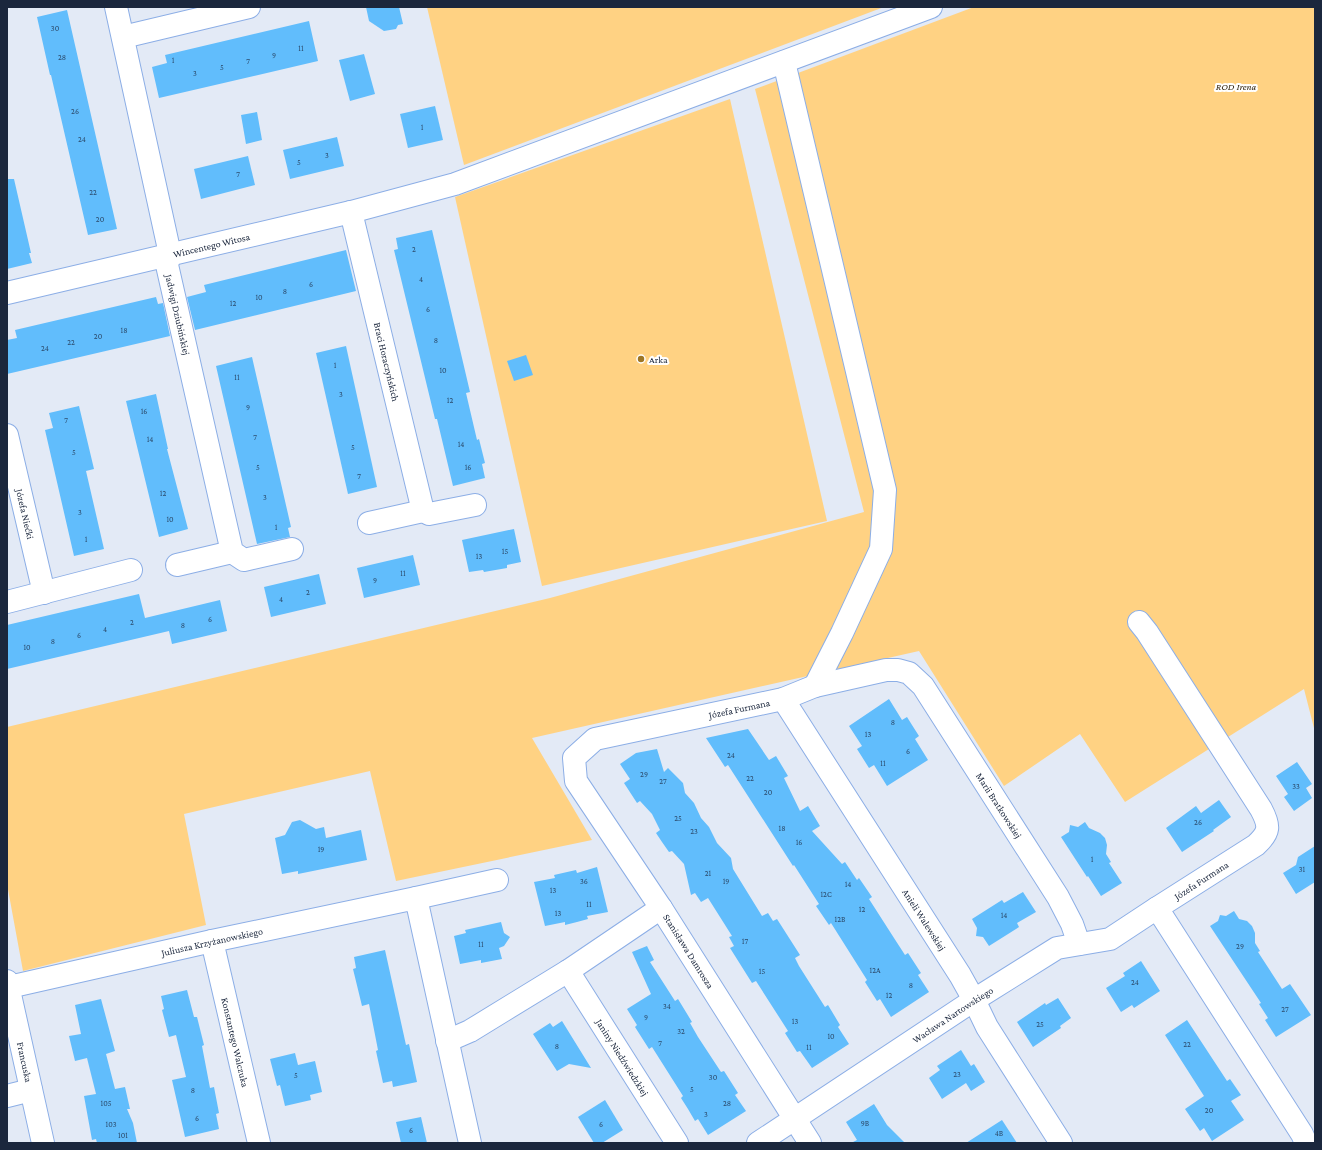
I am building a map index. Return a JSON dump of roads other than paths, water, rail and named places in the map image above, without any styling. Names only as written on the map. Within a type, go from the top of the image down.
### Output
[{"type":"street","name":"Jadwigi Dziubińskiej","points":[[116,7],[170,254],[167,265],[232,552]]},
{"type":"street","points":[[123,37],[249,7]]},
{"type":"street","name":"Wincentego Witosa","points":[[7,293],[351,212],[455,184],[930,7]]},
{"type":"street","points":[[784,62],[885,490],[881,549],[842,633],[815,686]]},
{"type":"street","name":"Braci Horaczyńskich","points":[[351,212],[423,511]]},
{"type":"street","name":"Józefa Niećki","points":[[7,435],[44,593]]},
{"type":"street","points":[[370,523],[423,511],[429,514],[475,505]]},
{"type":"street","points":[[177,565],[232,552],[244,560],[292,549]]},
{"type":"street","points":[[7,602],[131,570]]},
{"type":"street","name":"Józefa Furmana","points":[[1138,622],[1147,632],[1249,789],[1267,820],[1268,828],[1264,837],[1256,845],[1157,908]]},
{"type":"street","name":"Józefa Furmana","points":[[574,758],[595,738],[783,699],[815,686],[886,670],[898,670],[909,673]]},
{"type":"street","name":"Marii Bratkowskiej","points":[[909,673],[924,686],[1058,897],[1072,924],[1079,944]]},
{"type":"street","name":"Anieli Walewskiej","points":[[783,699],[960,975],[987,1027],[1061,1143]]},
{"type":"street","name":"Stanisława Damrosza","points":[[574,758],[576,781],[661,908],[810,1143]]},
{"type":"street","name":"Juliusza Krzyżanowskiego","points":[[8,984],[497,880]]},
{"type":"street","points":[[416,898],[470,1143]]},
{"type":"street","points":[[447,1041],[470,1031],[568,971],[661,908]]},
{"type":"street","points":[[1157,908],[1302,1134],[1306,1143]]},
{"type":"street","name":"Wacława Nartowskiego","points":[[758,1143],[974,1000],[1057,948],[1110,938],[1157,908]]},
{"type":"street","name":"Konstantego Walczuka","points":[[212,941],[259,1143]]},
{"type":"street","name":"Janiny Niedźwiedzkiej","points":[[568,971],[678,1143]]},
{"type":"street","name":"Francuska","points":[[8,984],[44,1143]]},
{"type":"street","points":[[7,1096],[31,1090]]},
{"type":"place","name":"Arka","points":[[641,359]]},
{"type":"park label","name":"ROD Irena","points":[[1236,86]]}]
